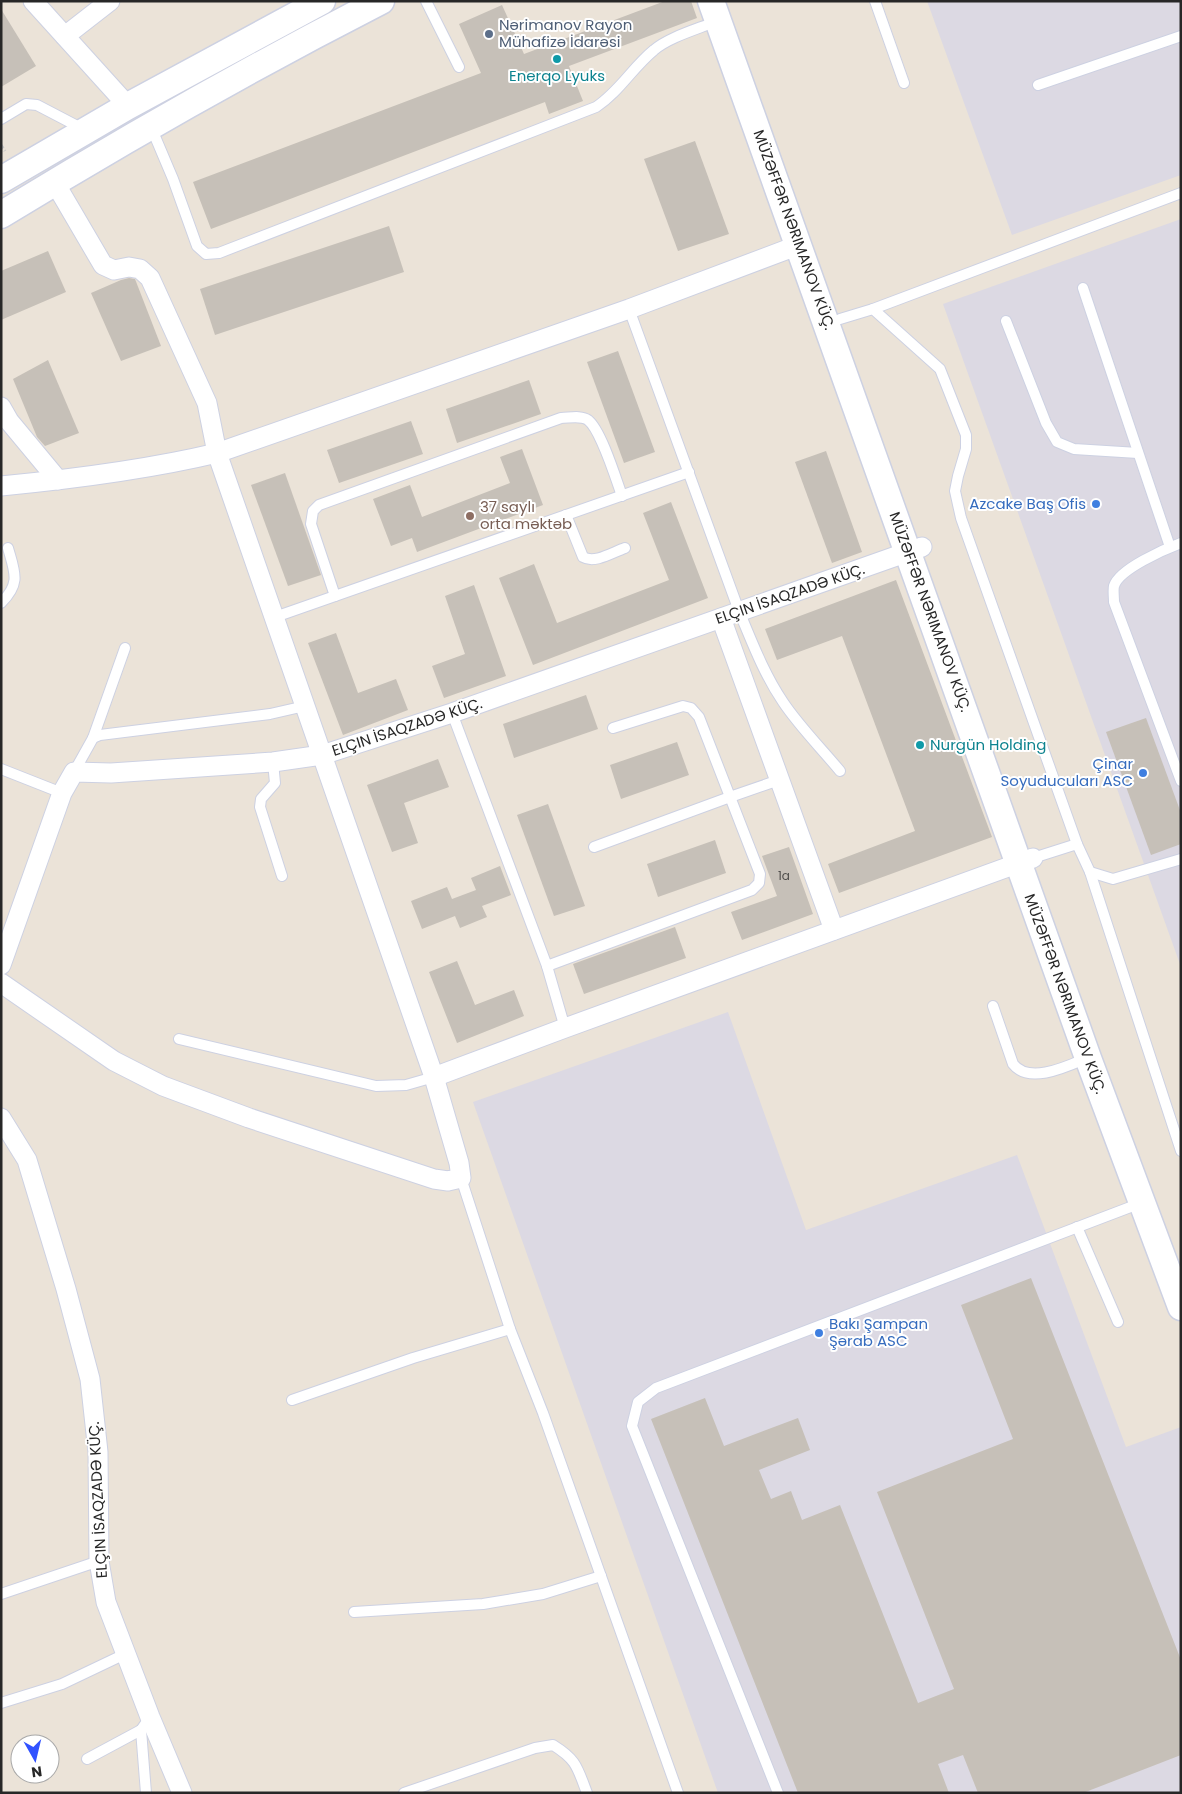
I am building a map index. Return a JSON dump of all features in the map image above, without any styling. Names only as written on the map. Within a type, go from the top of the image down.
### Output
[{"type":"main road","points":[[1,180],[128,106],[322,1]]},
{"type":"main road","points":[[1,215],[150,126],[302,41],[381,1]]},
{"type":"main road","points":[[720,8],[840,319],[915,550],[1026,861],[1104,1061],[1181,1267]]},
{"type":"main road","name":"MÜZƏFFƏR NƏRIMANOV KÜÇ.","points":[[720,8],[800,245],[915,550]]},
{"type":"main road","points":[[290,18],[302,41]]},
{"type":"main road","name":"MÜZƏFFƏR NƏRIMANOV KÜÇ.","points":[[1026,861],[1088,1058],[1181,1306]]},
{"type":"street","points":[[33,1],[128,106]]},
{"type":"street","points":[[65,36],[110,1]]},
{"type":"street","points":[[1,983],[114,1060],[164,1086],[259,1121],[434,1179],[448,1181],[461,1178],[459,1163],[434,1077],[217,453],[207,403],[150,278],[140,269],[129,267],[114,270],[103,265],[55,183]]},
{"type":"street","points":[[1,486],[58,480],[180,462],[217,453],[629,309],[800,245]]},
{"type":"street","points":[[1,407],[14,428],[58,480]]},
{"type":"street","name":"ELÇIN İSAQZADƏ KÜÇ.","points":[[74,772],[111,773],[273,762],[322,755],[452,713],[915,550]]},
{"type":"street","points":[[721,618],[834,930]]},
{"type":"street","points":[[1,965],[62,793],[74,772]]},
{"type":"street","points":[[434,1077],[1026,861]]},
{"type":"street","name":"ELÇIN İSAQZADƏ KÜÇ.","points":[[1,1118],[27,1160],[66,1289],[90,1379],[98,1452],[99,1561],[106,1602],[125,1654],[145,1723],[182,1793]]},
{"type":"lane","points":[[426,1],[458,67]]},
{"type":"lane","points":[[875,1],[904,83]]},
{"type":"lane","points":[[150,126],[173,179],[197,246],[206,254],[219,254],[596,107],[607,100],[654,49],[720,8]]},
{"type":"lane","points":[[1038,85],[1181,36]]},
{"type":"lane","points":[[1,119],[26,104],[37,106],[86,131]]},
{"type":"lane","points":[[840,319],[873,309],[1181,193]]},
{"type":"lane","points":[[1083,288],[1170,547]]},
{"type":"lane","points":[[629,309],[739,611],[771,683],[784,704],[840,771]]},
{"type":"lane","points":[[873,309],[940,369],[966,435],[966,449],[958,476],[956,491],[961,518],[1076,844],[1090,872],[1181,1151]]},
{"type":"lane","points":[[1006,321],[1046,423],[1057,442],[1074,449],[1138,453]]},
{"type":"lane","points":[[335,596],[311,524],[313,511],[319,505],[561,418],[587,418],[595,428],[622,496]]},
{"type":"lane","points":[[275,617],[689,472]]},
{"type":"lane","points":[[566,515],[583,556],[588,559],[596,559],[625,548]]},
{"type":"lane","points":[[1181,543],[1124,572],[1114,585],[1114,602],[1181,781]]},
{"type":"lane","points":[[1,603],[11,593],[16,575],[8,548]]},
{"type":"lane","points":[[74,772],[93,738],[125,648]]},
{"type":"lane","points":[[93,738],[107,734],[144,731],[261,715],[305,706]]},
{"type":"lane","points":[[547,966],[752,890],[759,883],[760,874],[699,717],[691,708],[683,706],[613,728]]},
{"type":"lane","points":[[452,713],[547,966],[566,1028]]},
{"type":"lane","points":[[273,762],[274,783],[264,794],[260,807],[282,876]]},
{"type":"lane","points":[[1,769],[62,793]]},
{"type":"lane","points":[[594,847],[779,780]]},
{"type":"lane","points":[[1026,861],[1076,844]]},
{"type":"lane","points":[[1090,872],[1113,879],[1181,859]]},
{"type":"lane","points":[[993,1006],[1013,1064],[1018,1070],[1033,1074],[1055,1070],[1088,1058]]},
{"type":"lane","points":[[179,1039],[376,1086],[406,1085],[434,1077]]},
{"type":"lane","points":[[461,1178],[510,1329],[546,1422],[678,1793]]},
{"type":"lane","points":[[778,1793],[632,1426],[638,1402],[656,1388],[1141,1203]]},
{"type":"lane","points":[[1077,1227],[1118,1322]]},
{"type":"lane","points":[[292,1400],[413,1358],[510,1329]]},
{"type":"lane","points":[[1,1594],[99,1561]]},
{"type":"lane","points":[[354,1612],[483,1604],[543,1594],[601,1576]]},
{"type":"lane","points":[[1,1703],[62,1684],[125,1654]]},
{"type":"lane","points":[[87,1759],[145,1723]]},
{"type":"lane","points":[[145,1723],[146,1793]]},
{"type":"lane","points":[[404,1793],[535,1748],[553,1745],[569,1755],[578,1768],[587,1793]]},
{"type":"path","points":[[1,145],[5,151]]},
{"type":"shaded area","points":[[927,1],[1181,1],[1181,175],[1012,235]]},
{"type":"shaded area","points":[[1181,219],[1181,967],[943,304]]},
{"type":"shaded area","name":"Bakı Şampan Şərab ASC","points":[[728,1012],[806,1230],[1017,1155],[1126,1447],[1181,1427],[1181,1793],[718,1793],[473,1102]]},
{"type":"building","points":[[665,1],[691,1],[697,18],[569,66],[583,101],[549,114],[545,102],[211,229],[193,182],[481,73],[459,24],[502,5],[524,54]]},
{"type":"building","points":[[1,9],[36,66],[1,87]]},
{"type":"building","points":[[695,141],[729,234],[678,251],[644,159]]},
{"type":"building","points":[[389,226],[404,272],[215,335],[200,289]]},
{"type":"building","points":[[48,251],[66,292],[1,320],[1,271]]},
{"type":"building","points":[[129,278],[135,279],[161,346],[121,361],[91,293]]},
{"type":"building","points":[[618,351],[655,452],[624,463],[587,362]]},
{"type":"building","points":[[48,360],[79,433],[45,446],[37,437],[13,379]]},
{"type":"building","points":[[529,380],[541,414],[457,443],[446,409]]},
{"type":"building","points":[[411,421],[423,454],[339,483],[327,450]]},
{"type":"building","points":[[522,449],[543,505],[417,552],[412,538],[391,546],[373,499],[410,485],[422,517],[510,483],[500,457]]},
{"type":"building","points":[[826,451],[862,552],[832,563],[795,462]]},
{"type":"building","points":[[285,473],[321,575],[288,586],[251,485]]},
{"type":"building","points":[[671,502],[708,598],[533,665],[499,578],[534,564],[557,623],[669,580],[643,513]]},
{"type":"building","name":"Nurgün Holding","points":[[896,580],[992,837],[839,893],[828,864],[915,831],[842,636],[777,660],[765,629]]},
{"type":"building","points":[[474,585],[506,676],[444,698],[432,666],[465,654],[445,596]]},
{"type":"building","points":[[336,633],[358,693],[396,679],[408,710],[343,735],[308,643]]},
{"type":"building","points":[[586,695],[598,729],[514,758],[503,724]]},
{"type":"building","name":"Çinar Soyuducuları ASC","points":[[1146,718],[1181,813],[1181,844],[1151,855],[1106,732]]},
{"type":"building","points":[[677,742],[689,775],[621,799],[610,765]]},
{"type":"building","points":[[438,759],[449,787],[404,803],[418,843],[392,852],[367,785]]},
{"type":"building","points":[[548,804],[585,906],[554,916],[517,815]]},
{"type":"building","points":[[715,840],[726,873],[658,897],[647,864]]},
{"type":"building","points":[[789,847],[813,914],[742,940],[731,912],[777,896],[762,856]]},
{"type":"building","points":[[500,866],[511,895],[482,906],[487,917],[460,928],[455,916],[422,929],[411,901],[447,887],[452,899],[476,890],[471,878]]},
{"type":"building","points":[[675,927],[686,958],[584,994],[573,964]]},
{"type":"building","points":[[457,961],[475,1005],[514,990],[524,1016],[457,1043],[429,972]]},
{"type":"building","points":[[1031,1278],[1181,1660],[1181,1755],[1083,1793],[978,1793],[963,1755],[938,1764],[949,1793],[798,1793],[651,1419],[705,1398],[724,1446],[798,1418],[810,1450],[759,1470],[771,1499],[791,1491],[802,1520],[840,1505],[918,1703],[954,1689],[877,1492],[1013,1439],[961,1305]]},
{"type":"place","name":"Nərimanov Rayon Mühafizə İdarəsi","points":[[489,34]]},
{"type":"place","name":"Enerqo Lyuks","points":[[557,59]]},
{"type":"place","name":"Azcake Baş Ofis","points":[[1096,504]]},
{"type":"place","name":"37 saylı orta məktəb","points":[[470,516]]},
{"type":"place","name":"Nurgün Holding","points":[[920,745]]},
{"type":"place","name":"Çinar Soyuducuları ASC","points":[[1143,773]]},
{"type":"place","name":"Bakı Şampan Şərab ASC","points":[[819,1333]]}]
